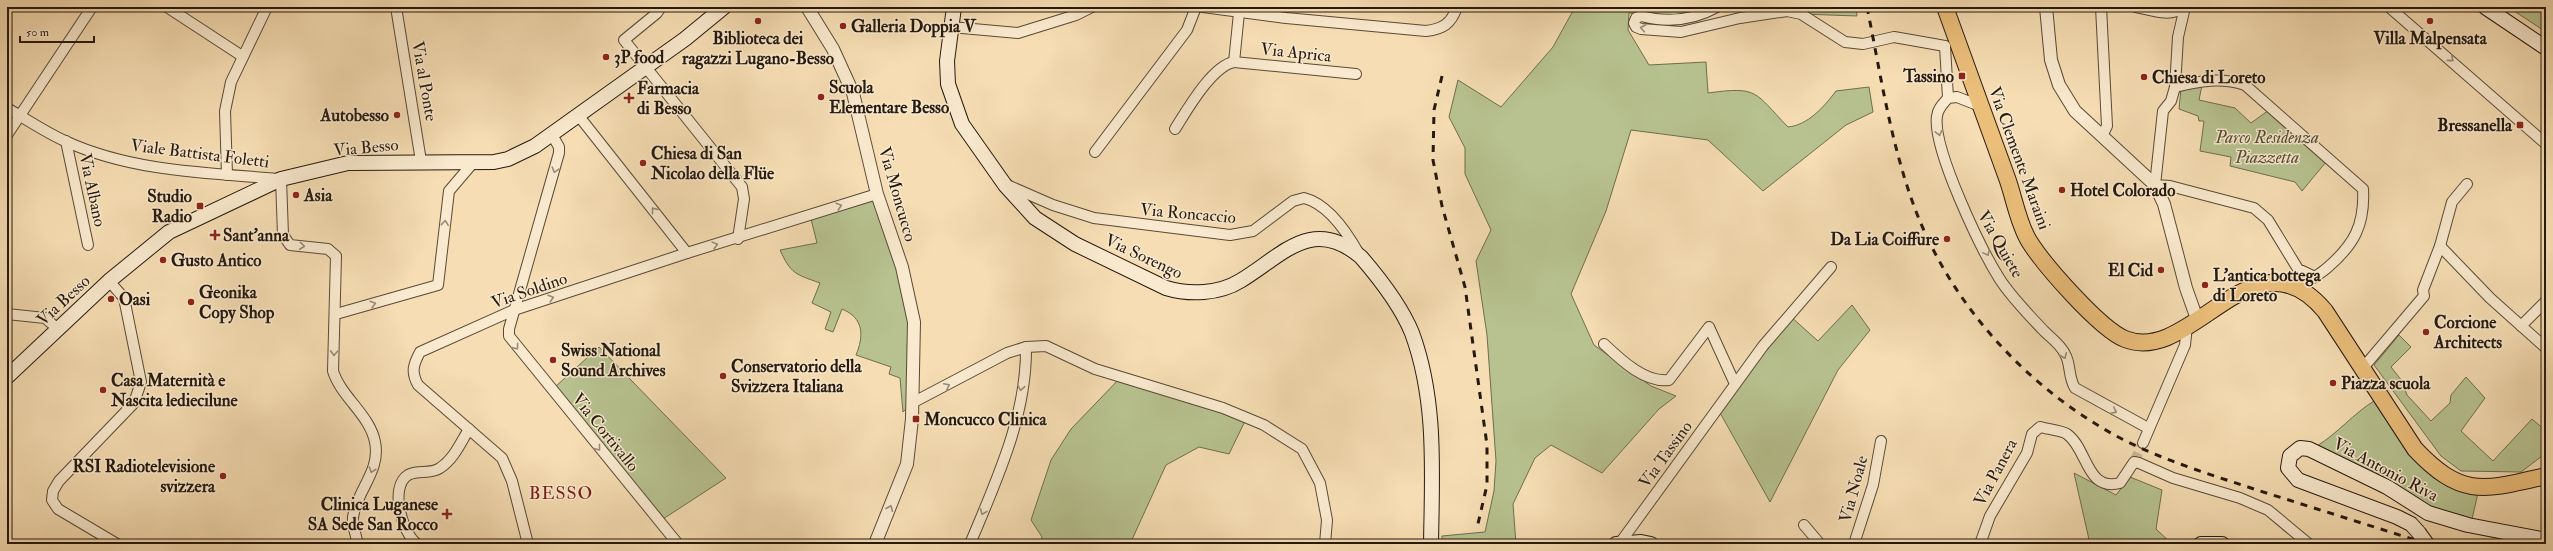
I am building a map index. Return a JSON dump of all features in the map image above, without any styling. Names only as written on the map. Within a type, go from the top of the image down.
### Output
[{"type":"main road","name":"Via Besso","points":[[7,377],[109,281],[169,232],[281,179],[348,163],[421,161],[472,164],[508,159],[535,146],[647,66],[724,7]]},
{"type":"main road","name":"Via Sorengo","points":[[954,7],[947,61],[948,84],[955,109],[962,124],[1005,184],[1035,218],[1075,244],[1166,288],[1182,293],[1205,292],[1239,282],[1285,248],[1308,240],[1336,242],[1352,250],[1361,257],[1404,318],[1414,339],[1432,426],[1431,544]]},
{"type":"main road","name":"Via Clemente Maraini","points":[[1945,7],[1951,44],[1980,106],[2028,240],[2100,324],[2113,334],[2138,342],[2166,338],[2234,296],[2263,285],[2284,284],[2301,289],[2325,311],[2415,449],[2434,469],[2458,483],[2476,488],[2496,488],[2546,476]]},
{"type":"main road","points":[[2485,7],[2546,48]]},
{"type":"main road","name":"Via Antonio Riva","points":[[2423,538],[2411,524],[2397,517],[2298,480],[2288,468],[2290,456],[2300,448],[2310,449],[2382,484],[2420,510],[2442,519],[2546,540]]},
{"type":"main road","points":[[2496,488],[2521,490],[2546,484]]},
{"type":"main road","points":[[1618,544],[1644,543]]},
{"type":"main road","points":[[2200,544],[2222,544]]},
{"type":"street","points":[[7,135],[92,7]]},
{"type":"street","points":[[167,7],[242,56]]},
{"type":"street","points":[[227,175],[226,111],[231,82],[242,56],[267,7]]},
{"type":"street","name":"Via al Ponte","points":[[396,7],[421,161]]},
{"type":"street","points":[[661,7],[624,40],[647,66],[742,187],[744,199],[738,238]]},
{"type":"street","name":"Via Moncucco","points":[[807,7],[833,49],[853,93],[878,194],[902,267],[914,322],[912,403],[907,464],[875,544]]},
{"type":"street","points":[[951,28],[1001,33],[1018,33],[1076,11],[1092,7]]},
{"type":"street","points":[[1095,152],[1187,30],[1196,7]]},
{"type":"street","name":"Via Aprica","points":[[1203,7],[1239,13],[1426,31],[1441,29],[1453,19],[1457,7]]},
{"type":"street","points":[[1717,7],[1691,18],[1673,22],[1641,16],[1636,18],[1634,23],[1636,27],[1641,29],[1681,32],[1740,18],[1787,11],[1801,14],[1846,42],[1863,44],[1894,37],[1951,44]]},
{"type":"street","points":[[2046,7],[2051,60],[2059,85],[2075,111],[2155,185],[2164,204],[2186,288],[2192,323],[2185,345],[2148,428],[2143,443]]},
{"type":"street","points":[[2101,7],[2107,126],[2102,136]]},
{"type":"street","points":[[2136,7],[2166,13],[2178,12],[2184,7]]},
{"type":"street","points":[[2155,185],[2162,111],[2171,101],[2175,87],[2178,37],[2184,7]]},
{"type":"street","points":[[2389,7],[2546,144]]},
{"type":"street","name":"Via Aprica","points":[[1239,13],[1234,62],[1356,74]]},
{"type":"street","name":"Via Clemente Maraini","points":[[1948,98],[1951,44]]},
{"type":"street","points":[[1175,129],[1188,108],[1219,68],[1226,63],[1234,62]]},
{"type":"street","points":[[2175,87],[2202,80],[2232,81],[2245,85],[2363,189],[2364,208],[2361,223],[2353,240],[2341,255],[2315,277],[2306,282],[2301,289]]},
{"type":"street","points":[[1948,98],[1957,97],[1980,106]]},
{"type":"street","name":"Via Quiete","points":[[1948,98],[1939,109],[1937,116],[1937,126],[1945,160],[1961,205],[1999,278],[2065,354],[2071,381],[2075,388],[2148,428]]},
{"type":"street","name":"Viale Battista Foletti","points":[[7,108],[66,142],[109,156],[154,166],[227,175],[281,179]]},
{"type":"street","points":[[578,115],[688,252]]},
{"type":"street","name":"Via Cortivallo","points":[[552,133],[559,147],[559,153],[514,310],[509,336],[515,346],[678,544]]},
{"type":"street","name":"Via Albano","points":[[66,142],[88,245]]},
{"type":"street","points":[[336,314],[438,285],[449,192],[472,164]]},
{"type":"street","points":[[281,179],[283,235],[290,245],[328,249],[336,256],[334,376],[370,427],[376,447],[373,471],[352,518],[358,544]]},
{"type":"street","name":"Via Roncaccio","points":[[1005,184],[1053,205],[1094,218],[1230,235],[1253,231],[1293,201],[1304,198],[1320,206],[1348,235],[1361,257]]},
{"type":"street","points":[[2362,369],[2424,296],[2423,290],[2440,246],[2452,202],[2467,184]]},
{"type":"street","points":[[2155,185],[2170,186],[2254,208],[2268,220],[2298,269],[2315,277]]},
{"type":"street","name":"Via Soldino","points":[[528,544],[512,481],[502,458],[418,385],[412,374],[414,362],[420,352],[431,345],[514,310],[688,252],[738,238],[878,194]]},
{"type":"street","points":[[2440,246],[2521,326],[2546,348]]},
{"type":"street","name":"Via Tassino","points":[[1618,544],[1767,340],[1832,267]]},
{"type":"street","points":[[109,281],[124,298],[141,382],[134,403],[59,481],[53,491],[52,500],[58,509],[117,544]]},
{"type":"street","points":[[2521,326],[2546,302]]},
{"type":"street","points":[[7,314],[45,318],[58,329]]},
{"type":"street","points":[[1604,344],[1633,369],[1658,382],[1669,380],[1709,328],[1735,384]]},
{"type":"street","points":[[912,403],[1007,353],[1026,347],[1046,346],[1095,369],[1220,407],[1264,425],[1302,449],[1320,483],[1326,508],[1325,544]]},
{"type":"street","points":[[970,544],[1007,454],[1026,363],[1026,347]]},
{"type":"street","name":"Via Panera","points":[[1980,544],[1990,516],[2027,454],[2032,434],[2040,427],[2065,432],[2076,443],[2089,469],[2100,482],[2110,486],[2120,483],[2134,462],[2173,478],[2240,498],[2268,510],[2309,544]]},
{"type":"street","points":[[417,544],[405,531],[398,500],[400,483],[406,476],[415,471],[440,469],[454,455],[469,429]]},
{"type":"street","name":"Via Noale","points":[[1854,544],[1873,485],[1881,441]]},
{"type":"street","points":[[1804,525],[1820,544]]},
{"type":"green space","points":[[1575,7],[1704,7],[1669,17],[1629,13],[1628,30],[1649,65],[1706,62],[1708,93],[1737,90],[1747,91],[1761,99],[1788,127],[1795,126],[1809,119],[1821,109],[1836,91],[1869,87],[1873,112],[1846,125],[1763,191],[1708,140],[1631,130],[1606,211],[1571,294],[1594,345],[1651,386],[1676,396],[1659,409],[1602,473],[1551,445],[1535,458],[1513,504],[1516,544],[1442,544],[1442,536],[1485,532],[1494,491],[1496,461],[1487,335],[1476,261],[1491,230],[1465,174],[1465,148],[1449,117],[1458,80],[1501,107],[1553,47]]},
{"type":"green space","points":[[1737,7],[1856,7],[1857,16],[1801,14],[1740,18]]},
{"type":"green space","points":[[2508,7],[2546,7],[2546,32]]},
{"type":"green space","name":"Parco Residenza Piazzetta","points":[[2202,85],[2199,100],[2235,108],[2251,123],[2269,110],[2326,162],[2302,191],[2295,182],[2230,166],[2231,157],[2200,151],[2204,121],[2199,121],[2198,116],[2179,109],[2181,89]]},
{"type":"green space","points":[[877,194],[914,322],[912,403],[903,412],[900,378],[889,374],[891,367],[856,355],[859,348],[861,334],[855,317],[842,309],[833,332],[825,329],[831,312],[812,303],[820,283],[799,275],[791,269],[780,250],[817,243],[810,215]]},
{"type":"green space","points":[[1852,305],[1870,330],[1838,370],[1770,502],[1719,411],[1790,316],[1818,341]]},
{"type":"green space","points":[[2399,335],[2411,347],[2391,367],[2402,381],[2407,395],[2431,421],[2450,403],[2451,395],[2466,377],[2485,398],[2461,431],[2493,461],[2532,419],[2546,431],[2546,453],[2521,472],[2461,471],[2441,456],[2374,365]]},
{"type":"green space","points":[[599,347],[726,478],[663,519],[555,387]]},
{"type":"green space","points":[[1121,377],[1247,417],[1229,454],[1199,447],[1166,465],[1130,544],[1041,544],[1042,537],[1031,520],[1051,460],[1071,429]]},
{"type":"green space","points":[[2374,401],[2399,438],[2478,493],[2472,519],[2427,509],[2317,446]]},
{"type":"green space","points":[[2074,473],[2116,495],[2130,477],[2162,490],[2156,529],[2172,544],[2090,544]]},
{"type":"tunnel","points":[[2134,462],[2143,443]]},
{"type":"railway","points":[[1867,7],[1893,137],[1917,214],[1933,249],[1952,283],[1975,315],[2027,372],[2057,397],[2089,419],[2138,447],[2189,467],[2257,490],[2428,544]]},
{"type":"railway","points":[[1442,76],[1434,110],[1433,160],[1442,206],[1465,287],[1487,445],[1487,485],[1477,528]]},
{"type":"place","name":"Biblioteca dei ragazzi Lugano-Besso","points":[[758,21]]},
{"type":"place","name":"Villa Malpensata","points":[[2430,21]]},
{"type":"place","name":"Galleria Doppia V","points":[[843,26]]},
{"type":"place","name":"3P food","points":[[606,57]]},
{"type":"place","name":"Tassino","points":[[1962,76]]},
{"type":"place","name":"Chiesa di Loreto","points":[[2144,77]]},
{"type":"place","name":"Scuola Elementare Besso","points":[[821,97]]},
{"type":"place","name":"Farmacia di Besso","points":[[629,98]]},
{"type":"place","name":"Autobesso","points":[[397,115]]},
{"type":"place","name":"Bressanella","points":[[2520,125]]},
{"type":"place","name":"Chiesa di San Nicolao della Flüe","points":[[643,163]]},
{"type":"place","name":"Hotel Colorado","points":[[2062,190]]},
{"type":"place","name":"Asia","points":[[296,195]]},
{"type":"place","name":"Studio Radio","points":[[200,206]]},
{"type":"place","name":"Sant'anna","points":[[215,235]]},
{"type":"place","name":"Da Lia Coiffure","points":[[1947,239]]},
{"type":"place","name":"Gusto Antico","points":[[163,260]]},
{"type":"place","name":"El Cid","points":[[2161,270]]},
{"type":"place","name":"L'antica bottega di Loreto","points":[[2205,285]]},
{"type":"place","name":"Oasi","points":[[111,299]]},
{"type":"place","name":"Geonika Copy Shop","points":[[191,302]]},
{"type":"place","name":"Corcione Architects","points":[[2426,332]]},
{"type":"place","name":"Swiss National Sound Archives","points":[[553,360]]},
{"type":"place","name":"Conservatorio della Svizzera Italiana","points":[[723,376]]},
{"type":"place","name":"Piazza scuola","points":[[2333,383]]},
{"type":"place","name":"Casa Maternità e Nascita lediecilune","points":[[103,390]]},
{"type":"place","name":"Moncucco Clinica","points":[[916,419]]},
{"type":"place","name":"RSI Radiotelevisione svizzera","points":[[223,476]]},
{"type":"place","name":"Clinica Luganese SA Sede San Rocco","points":[[447,514]]},
{"type":"district","name":"BESSO","points":[[561,493]]}]
